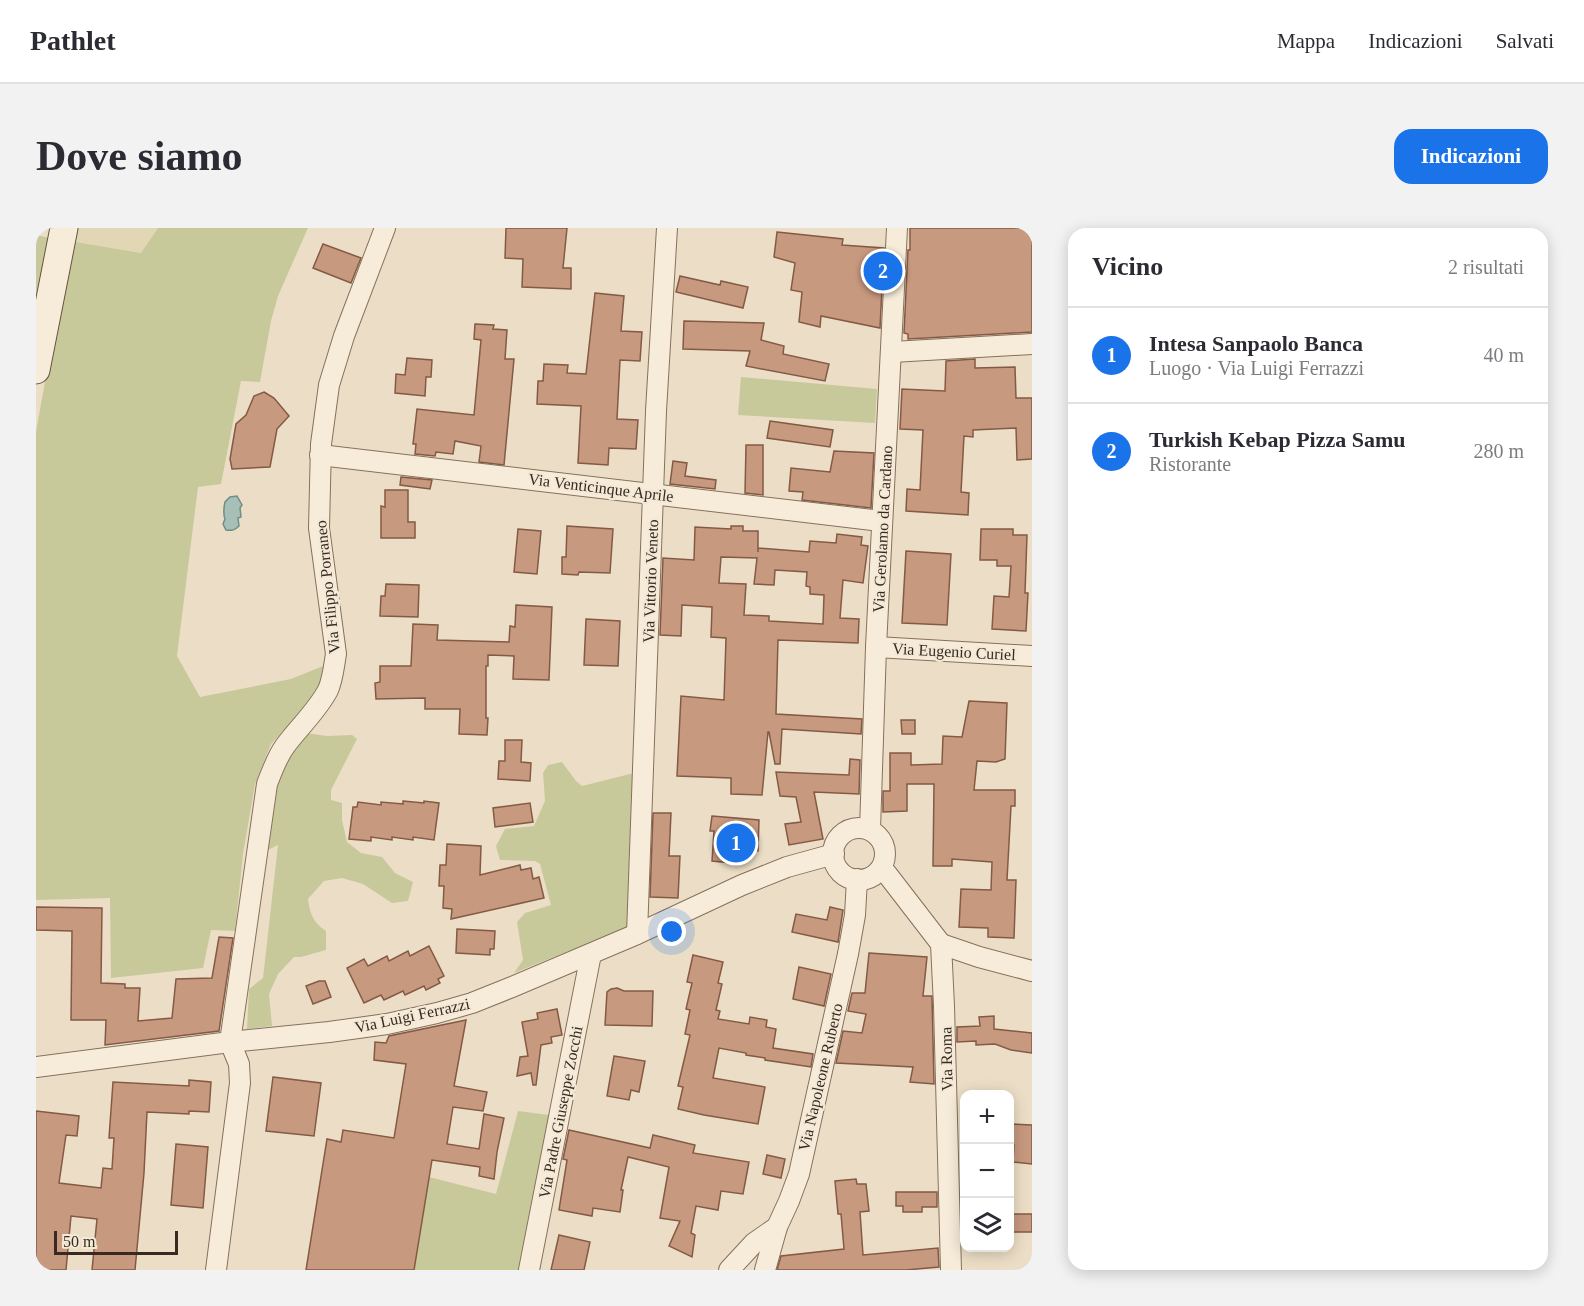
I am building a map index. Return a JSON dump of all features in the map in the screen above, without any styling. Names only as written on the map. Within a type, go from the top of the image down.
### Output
[{"type":"street","points":[[36,370],[64,228]]},
{"type":"street","name":"Via Filippo Porraneo","points":[[230,1042],[267,784],[273,767],[285,746],[308,719],[329,688],[333,674],[336,654],[319,528],[320,455],[329,385],[344,336],[385,228]]},
{"type":"street","name":"Via Vittorio Veneto","points":[[637,934],[656,411],[667,228]]},
{"type":"street","name":"Via Gerolamo da Cardano","points":[[870,830],[881,521],[897,228]]},
{"type":"street","points":[[892,352],[1032,344]]},
{"type":"street","name":"Via Venticinque Aprile","points":[[320,455],[881,521]]},
{"type":"street","name":"Via Eugenio Curiel","points":[[876,647],[1032,656]]},
{"type":"street","points":[[854,829],[870,830],[882,840],[884,847],[885,855],[881,869],[866,879],[857,879],[843,874],[835,862],[834,854],[839,838],[845,832],[854,829]]},
{"type":"street","name":"Via Luigi Ferrazzi","points":[[36,1067],[230,1042],[329,1032],[387,1024],[437,1013],[482,999],[591,954],[742,885],[834,854]]},
{"type":"street","points":[[881,869],[941,944],[1032,971]]},
{"type":"street","name":"Via Napoleone Ruberto","points":[[765,1270],[777,1227],[799,1174],[848,954],[855,915],[857,879]]},
{"type":"street","name":"Via Roma","points":[[941,944],[946,1045],[951,1270]]},
{"type":"street","name":"Via Padre Giuseppe Zocchi","points":[[529,1270],[591,954]]},
{"type":"street","points":[[216,1270],[240,1083],[239,1064],[230,1042]]},
{"type":"street","points":[[729,1270],[754,1243],[777,1227]]},
{"type":"shaded area","points":[[72,228],[158,228],[142,253],[70,241]]},
{"type":"green space","points":[[158,228],[308,228],[278,296],[260,382],[241,381],[221,484],[198,487],[177,656],[200,697],[291,679],[328,664],[323,682],[306,707],[271,744],[255,784],[243,854],[235,931],[211,930],[203,968],[111,978],[110,898],[36,900],[36,432],[70,241],[141,253]]},
{"type":"green space","points":[[36,235],[50,238],[36,313]]},
{"type":"green space","points":[[741,377],[877,389],[875,423],[738,415]]},
{"type":"green space","points":[[306,733],[327,736],[352,735],[357,739],[331,790],[331,800],[342,803],[342,820],[347,842],[361,853],[382,857],[395,873],[413,882],[408,901],[392,903],[363,884],[342,878],[324,881],[308,899],[313,917],[326,931],[326,950],[294,957],[278,974],[269,994],[272,1026],[247,1029],[249,989],[263,978],[278,845],[264,852],[282,763]]},
{"type":"green space","points":[[562,762],[582,786],[634,773],[628,927],[514,973],[523,960],[517,922],[525,913],[551,905],[540,864],[535,861],[500,860],[496,846],[505,829],[534,826],[545,801],[543,773],[548,765]]},
{"type":"green space","points":[[518,1111],[549,1115],[519,1270],[414,1270],[429,1177],[496,1194]]},
{"type":"water","points":[[237,496],[242,505],[241,517],[238,518],[239,526],[233,530],[226,530],[223,524],[225,502],[230,497]]},
{"type":"building","points":[[506,228],[567,228],[563,268],[571,268],[571,289],[522,287],[523,259],[505,258]]},
{"type":"building","points":[[910,228],[1032,228],[1032,332],[908,339],[908,334],[904,333]]},
{"type":"building","points":[[777,232],[843,239],[842,245],[884,248],[880,328],[821,316],[820,327],[799,322],[802,292],[791,290],[795,263],[774,257]]},
{"type":"building","points":[[323,244],[361,258],[351,283],[313,268]]},
{"type":"building","points":[[680,276],[720,285],[721,281],[748,287],[743,308],[676,292]]},
{"type":"building","points":[[595,293],[624,296],[621,331],[642,332],[640,361],[620,360],[617,419],[638,420],[636,449],[609,448],[608,465],[578,463],[581,406],[537,404],[538,381],[543,381],[544,364],[568,365],[567,373],[586,374]]},
{"type":"building","points":[[684,321],[764,323],[761,340],[784,346],[783,354],[829,364],[825,381],[746,366],[750,351],[683,349]]},
{"type":"building","points":[[475,324],[494,325],[493,329],[507,330],[505,359],[514,359],[504,465],[479,462],[481,446],[455,441],[453,454],[436,452],[435,456],[415,454],[416,444],[413,444],[417,409],[474,415],[481,340],[474,339]]},
{"type":"building","points":[[407,358],[432,360],[431,377],[426,377],[425,396],[395,393],[396,374],[405,375]]},
{"type":"building","points":[[975,359],[975,368],[1015,367],[1016,398],[1032,398],[1032,459],[1017,460],[1016,428],[973,430],[973,437],[964,436],[961,492],[969,493],[968,515],[906,511],[907,489],[920,490],[923,430],[900,429],[902,389],[945,391],[946,361]]},
{"type":"building","points":[[264,392],[274,398],[289,416],[277,429],[270,467],[232,469],[230,459],[236,424],[246,415],[254,396]]},
{"type":"building","points":[[770,421],[833,430],[830,447],[767,438]]},
{"type":"building","points":[[746,445],[763,445],[763,495],[745,493]]},
{"type":"building","points":[[834,451],[874,453],[871,508],[802,500],[803,492],[789,491],[791,468],[830,472]]},
{"type":"building","points":[[673,461],[687,463],[685,476],[716,480],[715,489],[670,484]]},
{"type":"building","points":[[401,477],[432,480],[430,489],[400,485]]},
{"type":"building","points":[[385,490],[408,490],[408,522],[415,522],[415,538],[381,538],[381,506],[385,507]]},
{"type":"building","points":[[567,526],[613,529],[610,573],[562,574],[562,557],[566,557]]},
{"type":"building","points":[[731,526],[743,526],[743,531],[758,531],[758,548],[809,552],[810,541],[836,543],[837,534],[862,537],[861,545],[868,546],[863,583],[843,580],[840,618],[859,619],[858,643],[778,640],[776,714],[862,719],[861,734],[782,729],[780,764],[775,764],[768,732],[762,795],[731,794],[731,778],[677,776],[681,696],[724,700],[726,638],[711,637],[712,607],[682,605],[681,636],[660,635],[663,558],[694,560],[695,527],[731,529]],"holes":[[[721,557],[757,558],[754,584],[774,585],[775,570],[807,572],[806,586],[810,587],[810,594],[824,595],[823,624],[769,621],[769,616],[744,615],[746,584],[719,583]]]},
{"type":"building","points":[[518,529],[541,531],[537,574],[514,572]]},
{"type":"building","points":[[981,529],[1013,529],[1013,535],[1027,535],[1026,631],[992,629],[994,596],[1009,597],[1011,566],[997,566],[997,560],[980,560]]},
{"type":"building","points":[[906,551],[951,554],[947,625],[902,623]]},
{"type":"building","points":[[386,584],[419,585],[418,617],[380,616],[381,596],[385,596]]},
{"type":"building","points":[[516,605],[552,607],[549,680],[513,679],[514,656],[488,655],[488,666],[486,666],[487,735],[459,734],[460,709],[425,709],[425,698],[376,699],[375,683],[380,682],[380,666],[411,666],[413,624],[438,625],[437,640],[509,642],[510,626],[515,627]]},
{"type":"building","points":[[586,619],[620,621],[618,666],[584,665]]},
{"type":"building","points":[[969,701],[1007,703],[1005,759],[996,762],[977,761],[974,790],[1015,790],[1015,806],[1011,806],[1007,880],[1016,880],[1014,938],[988,937],[988,928],[959,927],[961,889],[991,890],[992,862],[952,859],[952,866],[933,866],[934,784],[907,784],[907,811],[883,812],[883,791],[890,791],[890,753],[911,753],[911,765],[942,764],[943,736],[962,737]]},
{"type":"building","points":[[901,720],[915,720],[915,734],[902,734]]},
{"type":"building","points":[[505,740],[522,740],[521,762],[531,763],[530,781],[498,779],[499,761],[505,761]]},
{"type":"building","points":[[850,759],[860,760],[859,794],[814,792],[823,839],[789,845],[785,824],[801,822],[796,797],[780,796],[776,772],[849,775]]},
{"type":"building","points":[[403,801],[439,803],[434,840],[413,837],[413,840],[392,837],[392,840],[371,837],[371,841],[349,839],[353,807],[357,807],[358,802],[381,805],[381,802],[403,804]]},
{"type":"building","points":[[530,803],[533,822],[495,827],[493,808]]},
{"type":"building","points":[[653,813],[671,813],[669,856],[680,856],[678,898],[650,897]]},
{"type":"building","points":[[712,816],[759,820],[758,851],[733,849],[732,863],[712,861],[714,831],[710,831]]},
{"type":"building","points":[[447,844],[481,846],[480,875],[520,865],[521,870],[531,868],[533,879],[539,877],[544,898],[451,919],[452,909],[443,908],[444,886],[439,886],[440,865],[446,865]]},
{"type":"building","points":[[36,907],[102,908],[101,983],[125,984],[125,988],[140,988],[138,1021],[172,1018],[176,979],[212,978],[219,937],[233,938],[219,1031],[105,1045],[106,1020],[71,1020],[72,931],[36,930]]},
{"type":"building","points":[[830,907],[843,910],[838,942],[792,932],[796,914],[827,920]]},
{"type":"building","points":[[457,929],[495,931],[494,949],[490,949],[490,955],[456,953]]},
{"type":"building","points":[[429,946],[444,976],[438,979],[440,983],[426,990],[424,986],[405,995],[403,991],[384,1000],[381,995],[364,1003],[347,968],[364,959],[368,966],[387,956],[389,961],[408,951],[410,956]]},
{"type":"building","points":[[869,953],[927,957],[923,996],[932,996],[934,1084],[910,1082],[913,1067],[836,1063],[843,1031],[862,1033],[866,1014],[848,1011],[852,993],[865,993]]},
{"type":"building","points":[[693,955],[723,962],[718,983],[722,984],[716,1010],[720,1011],[718,1019],[749,1024],[750,1017],[767,1020],[766,1027],[776,1029],[773,1048],[813,1054],[811,1067],[765,1060],[765,1058],[746,1055],[746,1053],[719,1048],[713,1078],[765,1087],[758,1124],[678,1109],[683,1087],[678,1086],[690,1035],[685,1034],[690,1010],[686,1009],[692,983],[687,982]]},
{"type":"building","points":[[799,967],[831,974],[824,1006],[793,999]]},
{"type":"building","points":[[325,981],[331,997],[313,1004],[306,986]]},
{"type":"building","points":[[617,988],[624,991],[653,991],[652,1026],[605,1025],[607,992]]},
{"type":"building","points":[[557,1009],[562,1035],[551,1037],[552,1043],[541,1045],[536,1085],[533,1085],[531,1073],[517,1076],[520,1057],[528,1056],[522,1022],[538,1019],[537,1013]]},
{"type":"building","points":[[994,1016],[994,1029],[1032,1033],[1032,1053],[1011,1050],[995,1044],[976,1045],[976,1041],[957,1042],[957,1027],[980,1026],[979,1017]]},
{"type":"building","points":[[466,1020],[454,1086],[487,1092],[483,1111],[453,1107],[447,1144],[479,1149],[484,1114],[504,1118],[494,1179],[479,1176],[480,1167],[432,1160],[414,1270],[306,1270],[327,1139],[341,1142],[343,1130],[394,1138],[406,1064],[374,1060],[375,1042],[386,1043],[389,1036]]},
{"type":"building","points":[[614,1056],[645,1061],[639,1092],[631,1090],[629,1100],[607,1096]]},
{"type":"building","points":[[273,1077],[321,1083],[314,1136],[266,1131]]},
{"type":"building","points":[[189,1080],[211,1082],[209,1112],[189,1111],[189,1114],[147,1112],[135,1270],[92,1270],[97,1219],[71,1216],[66,1270],[36,1270],[36,1111],[79,1116],[77,1136],[66,1135],[59,1183],[101,1188],[103,1168],[112,1169],[114,1138],[109,1138],[113,1082],[189,1086]]},
{"type":"building","points":[[1014,1124],[1032,1125],[1032,1164],[1014,1162]]},
{"type":"building","points":[[569,1130],[650,1148],[653,1135],[695,1145],[693,1153],[749,1162],[743,1194],[721,1191],[718,1210],[696,1206],[691,1233],[695,1235],[692,1257],[669,1246],[680,1221],[660,1218],[669,1167],[628,1157],[621,1190],[623,1190],[620,1212],[593,1208],[592,1216],[559,1210],[567,1160],[563,1159]]},
{"type":"building","points":[[176,1144],[208,1147],[203,1208],[171,1205]]},
{"type":"building","points":[[767,1155],[785,1159],[781,1178],[763,1174]]},
{"type":"building","points":[[856,1179],[857,1184],[866,1184],[869,1211],[860,1212],[863,1255],[938,1248],[939,1267],[906,1270],[777,1270],[781,1256],[844,1249],[835,1181]]},
{"type":"building","points":[[896,1192],[937,1192],[937,1207],[922,1207],[922,1212],[903,1212],[903,1206],[896,1206]]},
{"type":"building","points":[[1014,1214],[1032,1214],[1032,1232],[1014,1232]]},
{"type":"building","points":[[559,1235],[590,1242],[584,1270],[551,1270]]},
{"type":"place","name":"Turkish Kebap Pizza Samu","points":[[883,271]]},
{"type":"place","name":"Intesa Sanpaolo Banca","points":[[736,843]]}]
